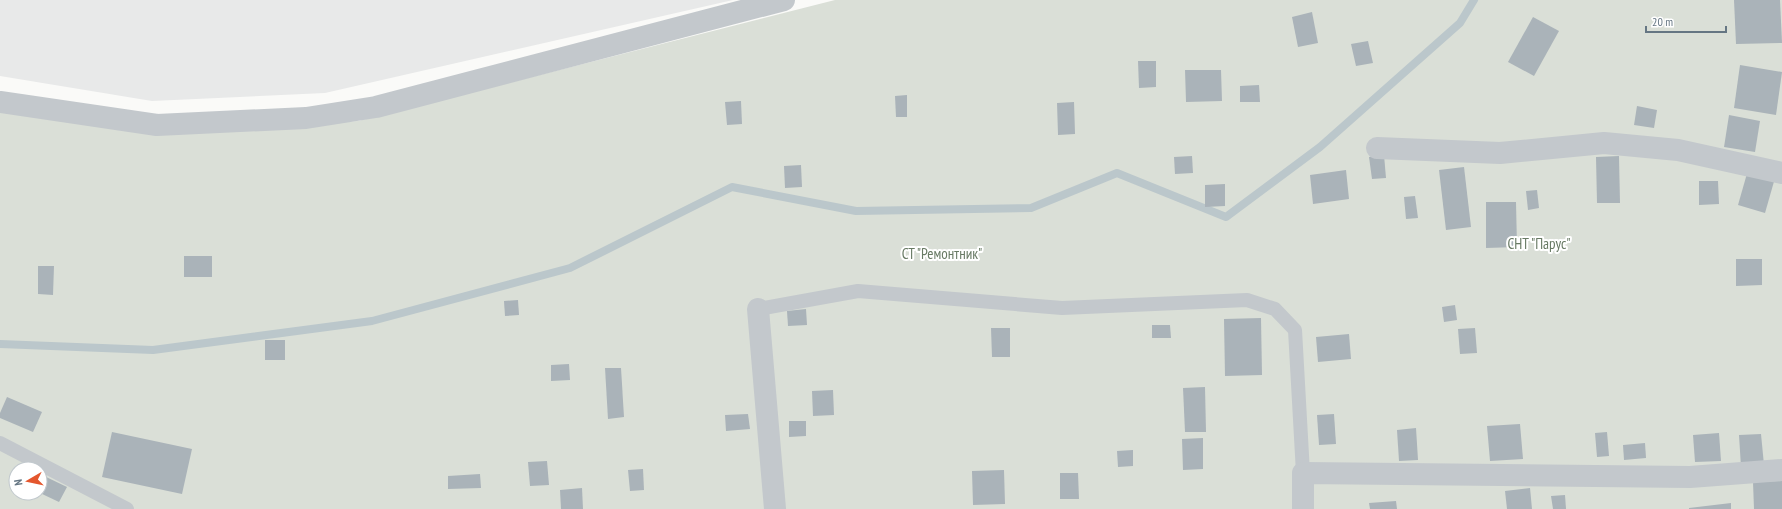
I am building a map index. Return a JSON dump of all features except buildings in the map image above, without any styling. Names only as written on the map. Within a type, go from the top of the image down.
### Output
[{"type":"street","points":[[0,102],[157,125],[306,118],[376,107],[784,0]]},
{"type":"street","points":[[1377,148],[1500,153],[1604,143],[1678,150],[1782,173]]},
{"type":"street","points":[[758,309],[775,509]]},
{"type":"street","points":[[1302,509],[1303,473],[1690,477],[1782,470]]},
{"type":"lane","points":[[758,309],[858,291],[1062,308],[1247,300],[1275,309],[1295,330],[1303,473]]},
{"type":"lane","points":[[0,443],[127,509]]},
{"type":"shaded area","points":[[0,0],[733,0],[325,93],[152,101],[0,76]]},
{"type":"green space","name":"СТ \"Ремонтник\"","points":[[835,0],[1782,0],[1782,509],[0,509],[0,108],[220,129],[358,121]]},
{"type":"waterway","points":[[0,344],[153,350],[372,321],[570,268],[732,187],[856,211],[1031,208],[1117,173],[1226,217],[1320,147],[1460,23],[1474,0]]},
{"type":"park label","name":"СНТ \"Парус\"","points":[[1539,244]]}]
